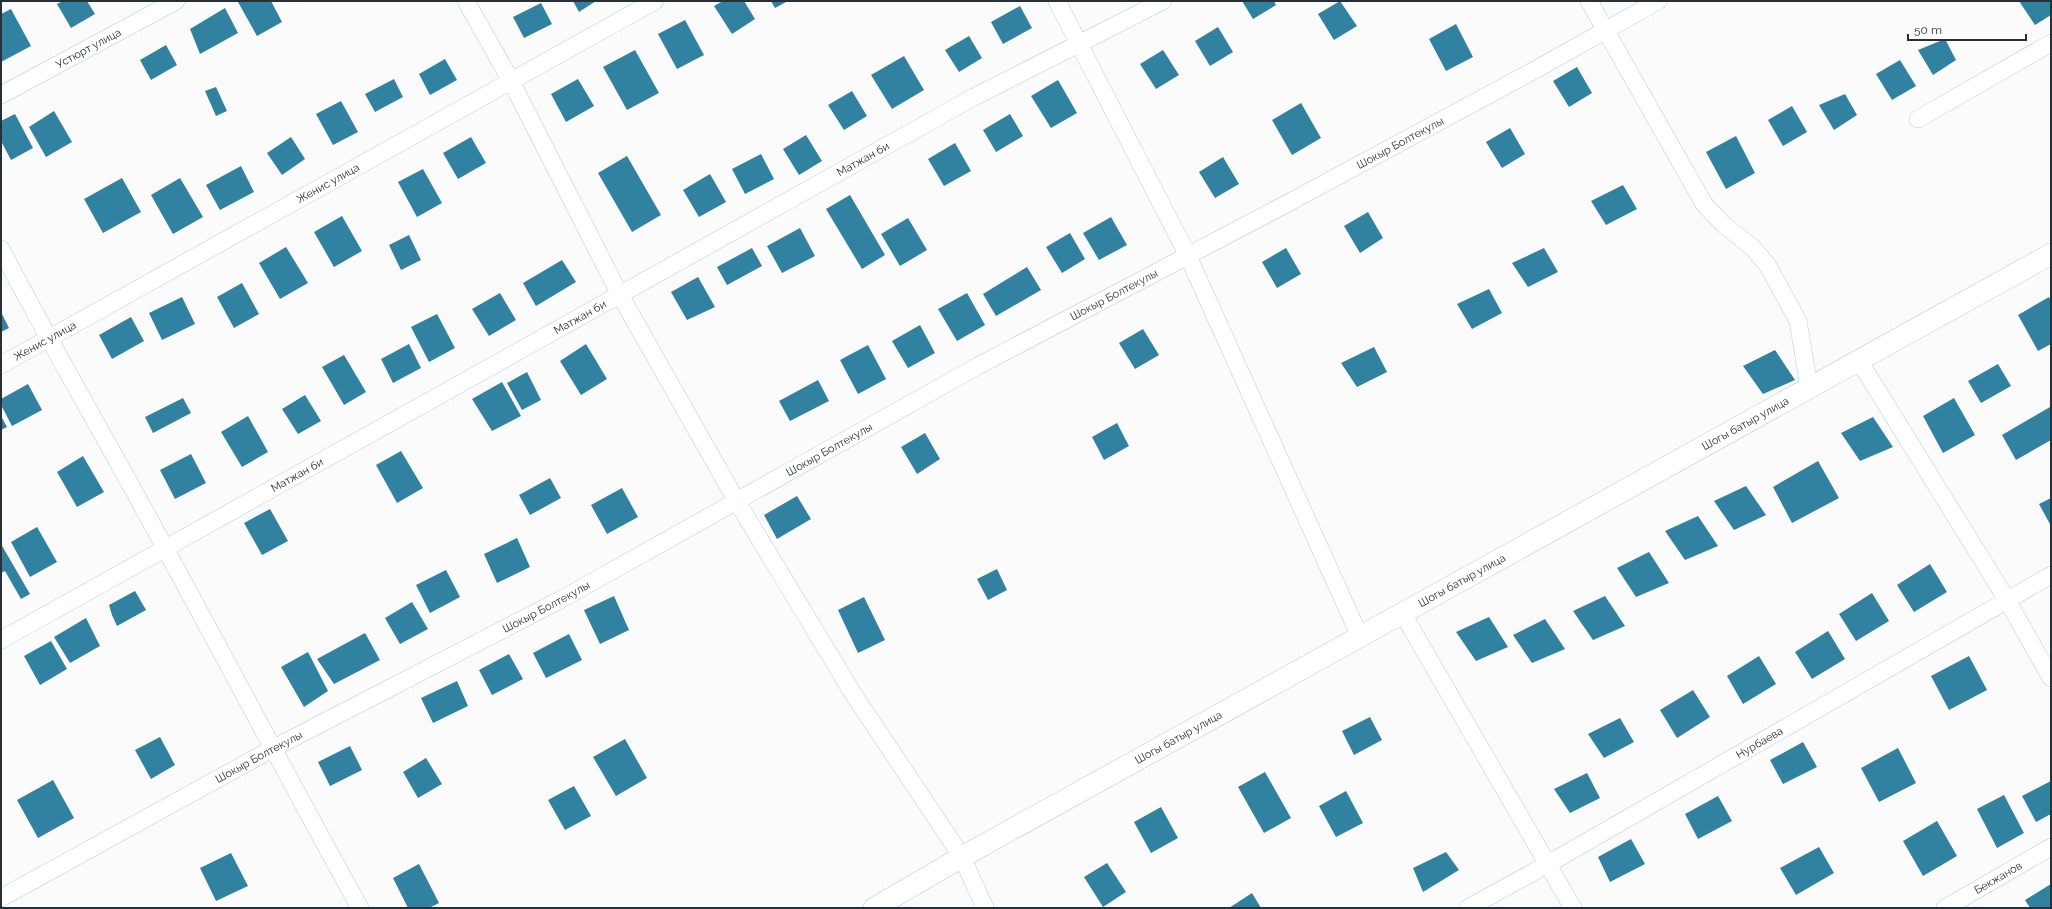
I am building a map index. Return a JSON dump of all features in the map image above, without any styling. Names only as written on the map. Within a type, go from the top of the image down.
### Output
[{"type":"street","name":"Устюрт улица","points":[[1,94],[176,1]]},
{"type":"street","points":[[466,1],[511,82],[620,295],[736,500],[857,700],[962,857],[985,908]]},
{"type":"street","name":"Женис улица","points":[[1,365],[655,1]]},
{"type":"street","points":[[1057,1],[1080,43],[1188,256],[1360,637]]},
{"type":"street","name":"Матжан би","points":[[1,640],[974,97],[1163,1]]},
{"type":"street","points":[[1589,1],[1704,204],[1724,225],[1753,248],[1768,266],[1798,321],[1809,386]]},
{"type":"street","name":"Шокыр Болтекулы","points":[[1,898],[272,749],[560,600],[736,500],[976,367],[1188,256],[1658,1]]},
{"type":"street","points":[[1918,119],[2051,43]]},
{"type":"street","points":[[1,249],[48,339],[165,548],[272,749],[360,908]]},
{"type":"street","name":"Шогы батыр улица","points":[[874,908],[962,857],[1403,614],[1809,386],[2051,254]]},
{"type":"street","points":[[1858,359],[2007,600],[2051,678]]},
{"type":"street","name":"Нурбаева","points":[[1468,908],[1548,864],[2051,575]]},
{"type":"street","points":[[1403,614],[1573,908]]},
{"type":"street","name":"Бекжанов","points":[[1945,908],[2051,847]]},
{"type":"building","points":[[63,1],[87,1],[95,14],[71,28],[57,4]]},
{"type":"building","points":[[271,1],[282,22],[257,36],[238,2]]},
{"type":"building","points":[[573,1],[596,1],[579,12]]},
{"type":"building","points":[[723,1],[744,1],[755,19],[732,34],[714,6]]},
{"type":"building","points":[[771,1],[788,1],[775,8]]},
{"type":"building","points":[[1242,1],[1274,1],[1276,5],[1253,19]]},
{"type":"building","points":[[1340,1],[1357,26],[1334,40],[1318,14]]},
{"type":"building","points":[[2019,1],[2051,1],[2051,15],[2035,25]]},
{"type":"building","points":[[541,3],[552,24],[524,38],[513,17]]},
{"type":"building","points":[[1020,6],[1032,28],[1003,44],[991,22]]},
{"type":"building","points":[[225,8],[238,33],[200,54],[190,29]]},
{"type":"building","points":[[11,9],[31,46],[1,62],[1,14]]},
{"type":"building","points":[[685,20],[704,55],[677,69],[658,34]]},
{"type":"building","points":[[1456,24],[1473,57],[1446,71],[1429,39]]},
{"type":"building","points":[[1218,27],[1233,52],[1210,66],[1195,41]]},
{"type":"building","points":[[969,36],[982,58],[959,72],[945,50]]},
{"type":"building","points":[[1945,39],[1956,60],[1933,75],[1918,50]]},
{"type":"building","points":[[166,45],[177,65],[151,80],[140,60]]},
{"type":"building","points":[[635,50],[659,93],[627,110],[603,67]]},
{"type":"building","points":[[1163,50],[1179,75],[1156,89],[1140,64]]},
{"type":"building","points":[[904,56],[924,90],[892,109],[871,75]]},
{"type":"building","points":[[445,59],[457,80],[430,95],[419,74]]},
{"type":"building","points":[[1900,60],[1916,86],[1892,100],[1876,74]]},
{"type":"building","points":[[1577,67],[1592,93],[1569,107],[1553,81]]},
{"type":"building","points":[[394,79],[403,97],[375,112],[365,94]]},
{"type":"building","points":[[578,79],[594,106],[566,122],[551,94]]},
{"type":"building","points":[[1058,80],[1077,113],[1051,128],[1031,96]]},
{"type":"building","points":[[216,87],[227,111],[216,116],[205,91]]},
{"type":"building","points":[[852,91],[867,116],[844,130],[828,105]]},
{"type":"building","points":[[1845,94],[1857,115],[1834,130],[1819,105]]},
{"type":"building","points":[[341,101],[358,132],[333,145],[316,114]]},
{"type":"building","points":[[1301,103],[1321,138],[1292,155],[1272,120]]},
{"type":"building","points":[[1792,106],[1807,132],[1783,146],[1768,120]]},
{"type":"building","points":[[54,111],[72,142],[46,157],[29,127]]},
{"type":"building","points":[[15,114],[33,148],[11,160],[1,141],[1,121]]},
{"type":"building","points":[[1010,114],[1023,136],[996,152],[983,130]]},
{"type":"building","points":[[1510,128],[1525,154],[1502,168],[1486,142]]},
{"type":"building","points":[[806,135],[822,161],[799,175],[783,149]]},
{"type":"building","points":[[1736,136],[1755,173],[1726,189],[1706,152]]},
{"type":"building","points":[[291,137],[305,159],[282,175],[267,153]]},
{"type":"building","points":[[471,137],[486,163],[458,179],[443,153]]},
{"type":"building","points":[[955,143],[971,171],[944,186],[928,159]]},
{"type":"building","points":[[761,154],[774,179],[745,194],[732,169]]},
{"type":"building","points":[[627,156],[661,215],[632,232],[598,173]]},
{"type":"building","points":[[1223,157],[1239,184],[1215,198],[1199,172]]},
{"type":"building","points":[[241,166],[254,192],[220,210],[206,185]]},
{"type":"building","points":[[423,169],[442,203],[417,217],[398,182]]},
{"type":"building","points":[[710,174],[726,202],[699,217],[683,190]]},
{"type":"building","points":[[122,178],[141,212],[103,233],[84,199]]},
{"type":"building","points":[[180,178],[203,217],[173,234],[151,195]]},
{"type":"building","points":[[1623,185],[1637,209],[1606,225],[1591,201]]},
{"type":"building","points":[[850,195],[885,255],[862,269],[826,209]]},
{"type":"building","points":[[1368,212],[1383,238],[1360,253],[1344,226]]},
{"type":"building","points":[[342,216],[362,251],[334,267],[314,232]]},
{"type":"building","points":[[1111,217],[1127,245],[1099,260],[1083,233]]},
{"type":"building","points":[[908,218],[927,250],[900,266],[881,234]]},
{"type":"building","points":[[800,228],[815,256],[782,273],[767,246]]},
{"type":"building","points":[[1070,233],[1085,259],[1062,273],[1046,247]]},
{"type":"building","points":[[409,235],[421,260],[401,270],[389,245]]},
{"type":"building","points":[[286,247],[308,283],[280,299],[259,263]]},
{"type":"building","points":[[752,248],[762,266],[727,285],[717,267]]},
{"type":"building","points":[[1286,248],[1301,274],[1277,288],[1262,262]]},
{"type":"building","points":[[1544,248],[1558,272],[1528,287],[1512,263]]},
{"type":"building","points":[[562,260],[576,282],[536,306],[523,283]]},
{"type":"building","points":[[1027,267],[1041,290],[996,316],[983,294]]},
{"type":"building","points":[[698,277],[715,307],[687,320],[671,292]]},
{"type":"building","points":[[242,283],[259,314],[234,328],[217,297]]},
{"type":"building","points":[[1489,289],[1502,313],[1472,329],[1457,304]]},
{"type":"building","points":[[500,293],[516,320],[489,336],[472,309]]},
{"type":"building","points":[[967,293],[985,325],[957,341],[938,309]]},
{"type":"building","points":[[182,297],[195,324],[162,340],[149,313]]},
{"type":"building","points":[[2049,297],[2051,301],[2051,344],[2038,351],[2018,315]]},
{"type":"building","points":[[1,312],[9,328],[1,332]]},
{"type":"building","points":[[437,314],[455,348],[429,362],[411,327]]},
{"type":"building","points":[[131,317],[144,341],[112,359],[99,335]]},
{"type":"building","points":[[920,325],[935,353],[908,368],[892,341]]},
{"type":"building","points":[[1143,329],[1159,355],[1135,369],[1119,343]]},
{"type":"building","points":[[409,344],[421,368],[393,383],[381,359]]},
{"type":"building","points":[[586,344],[607,379],[581,395],[560,361]]},
{"type":"building","points":[[868,345],[886,379],[858,394],[840,360]]},
{"type":"building","points":[[1374,347],[1387,372],[1357,387],[1341,363]]},
{"type":"building","points":[[1775,350],[1795,380],[1763,394],[1743,366]]},
{"type":"building","points":[[344,355],[366,392],[344,405],[322,367]]},
{"type":"building","points":[[1998,364],[2011,386],[1981,403],[1968,381]]},
{"type":"building","points":[[527,372],[541,400],[522,410],[507,383]]},
{"type":"building","points":[[818,380],[829,401],[790,421],[779,401]]},
{"type":"building","points":[[502,382],[521,416],[492,431],[472,399]]},
{"type":"building","points":[[28,384],[42,410],[12,426],[1,405],[1,399]]},
{"type":"building","points":[[305,395],[321,421],[298,434],[282,409]]},
{"type":"building","points":[[183,398],[191,413],[153,433],[145,417]]},
{"type":"building","points":[[1954,398],[1975,435],[1943,453],[1923,416]]},
{"type":"building","points":[[2050,407],[2051,440],[2016,460],[2002,435]]},
{"type":"building","points":[[1,416],[7,427],[1,430]]},
{"type":"building","points":[[248,416],[268,452],[242,467],[221,432]]},
{"type":"building","points":[[1873,417],[1893,447],[1860,461],[1841,433]]},
{"type":"building","points":[[1117,423],[1129,446],[1104,460],[1092,437]]},
{"type":"building","points":[[925,433],[940,459],[917,474],[901,447]]},
{"type":"building","points":[[401,451],[423,488],[397,503],[376,465]]},
{"type":"building","points":[[191,454],[206,483],[175,499],[160,470]]},
{"type":"building","points":[[83,456],[104,492],[77,507],[57,472]]},
{"type":"building","points":[[1818,461],[1839,498],[1792,523],[1773,487]]},
{"type":"building","points":[[550,478],[561,498],[530,515],[519,495]]},
{"type":"building","points":[[1746,486],[1766,515],[1734,530],[1714,501]]},
{"type":"building","points":[[622,488],[638,517],[607,534],[591,505]]},
{"type":"building","points":[[797,496],[811,519],[777,539],[764,515]]},
{"type":"building","points":[[2051,498],[2051,526],[2039,504]]},
{"type":"building","points":[[270,509],[288,541],[262,555],[244,523]]},
{"type":"building","points":[[1698,516],[1718,546],[1685,560],[1665,531]]},
{"type":"building","points":[[37,527],[57,562],[30,577],[11,542]]},
{"type":"building","points":[[517,538],[530,567],[497,583],[484,554]]},
{"type":"building","points":[[1,544],[30,594],[21,599],[5,571],[1,573]]},
{"type":"building","points":[[1649,552],[1669,583],[1636,597],[1617,568]]},
{"type":"building","points":[[1930,564],[1947,592],[1914,612],[1897,585]]},
{"type":"building","points":[[997,569],[1007,590],[988,600],[977,579]]},
{"type":"building","points":[[446,570],[460,597],[430,613],[416,585]]},
{"type":"building","points":[[135,591],[146,610],[117,626],[109,605]]},
{"type":"building","points":[[1872,593],[1889,621],[1856,641],[1839,614]]},
{"type":"building","points":[[614,596],[629,630],[600,644],[584,610]]},
{"type":"building","points":[[1605,596],[1625,626],[1593,640],[1573,611]]},
{"type":"building","points":[[864,597],[885,640],[858,653],[838,610]]},
{"type":"building","points":[[412,602],[428,629],[400,644],[385,618]]},
{"type":"building","points":[[1489,617],[1508,647],[1476,661],[1456,632]]},
{"type":"building","points":[[86,618],[100,646],[70,663],[54,637]]},
{"type":"building","points":[[1545,619],[1565,649],[1532,663],[1513,635]]},
{"type":"building","points":[[1828,631],[1845,659],[1812,679],[1795,652]]},
{"type":"building","points":[[365,633],[380,660],[334,684],[317,659]]},
{"type":"building","points":[[569,634],[582,660],[546,678],[533,653]]},
{"type":"building","points":[[51,641],[67,669],[40,685],[24,656]]},
{"type":"building","points":[[308,652],[328,691],[304,707],[281,667]]},
{"type":"building","points":[[509,654],[523,679],[492,695],[479,670]]},
{"type":"building","points":[[1759,656],[1776,684],[1743,704],[1727,676]]},
{"type":"building","points":[[1969,656],[1987,690],[1949,710],[1931,676]]},
{"type":"building","points":[[457,681],[468,706],[433,723],[421,698]]},
{"type":"building","points":[[1693,690],[1710,717],[1677,738],[1660,710]]},
{"type":"building","points":[[1370,717],[1382,740],[1354,755],[1342,731]]},
{"type":"building","points":[[1620,718],[1634,742],[1604,758],[1588,734]]},
{"type":"building","points":[[160,737],[175,765],[151,779],[135,750]]},
{"type":"building","points":[[625,739],[647,778],[616,796],[593,757]]},
{"type":"building","points":[[1803,742],[1817,767],[1783,784],[1770,760]]},
{"type":"building","points":[[350,746],[362,770],[330,786],[318,762]]},
{"type":"building","points":[[1898,748],[1916,783],[1879,802],[1861,768]]},
{"type":"building","points":[[426,758],[442,784],[418,798],[403,772]]},
{"type":"building","points":[[1265,772],[1291,818],[1264,833],[1238,787]]},
{"type":"building","points":[[1587,773],[1600,798],[1570,813],[1554,789]]},
{"type":"building","points":[[53,780],[74,818],[38,838],[17,800]]},
{"type":"building","points":[[2051,781],[2051,814],[2036,822],[2022,796]]},
{"type":"building","points":[[574,786],[591,816],[565,830],[548,800]]},
{"type":"building","points":[[1346,791],[1363,823],[1336,837],[1319,806]]},
{"type":"building","points":[[2004,795],[2024,833],[1997,848],[1977,809]]},
{"type":"building","points":[[1718,796],[1732,821],[1698,839],[1685,814]]},
{"type":"building","points":[[1161,807],[1178,838],[1151,853],[1134,822]]},
{"type":"building","points":[[1937,821],[1957,856],[1923,876],[1903,841]]},
{"type":"building","points":[[1631,839],[1645,864],[1610,882],[1598,857]]},
{"type":"building","points":[[1819,847],[1834,873],[1796,895],[1780,868]]},
{"type":"building","points":[[1446,852],[1459,870],[1423,892],[1413,868]]},
{"type":"building","points":[[231,853],[248,886],[216,901],[200,868]]},
{"type":"building","points":[[1107,863],[1126,892],[1103,907],[1084,877]]},
{"type":"building","points":[[419,864],[439,903],[429,908],[408,908],[393,878]]},
{"type":"building","points":[[2051,884],[2051,908],[2030,908],[2025,900]]},
{"type":"building","points":[[1252,893],[1261,908],[1229,908]]}]
